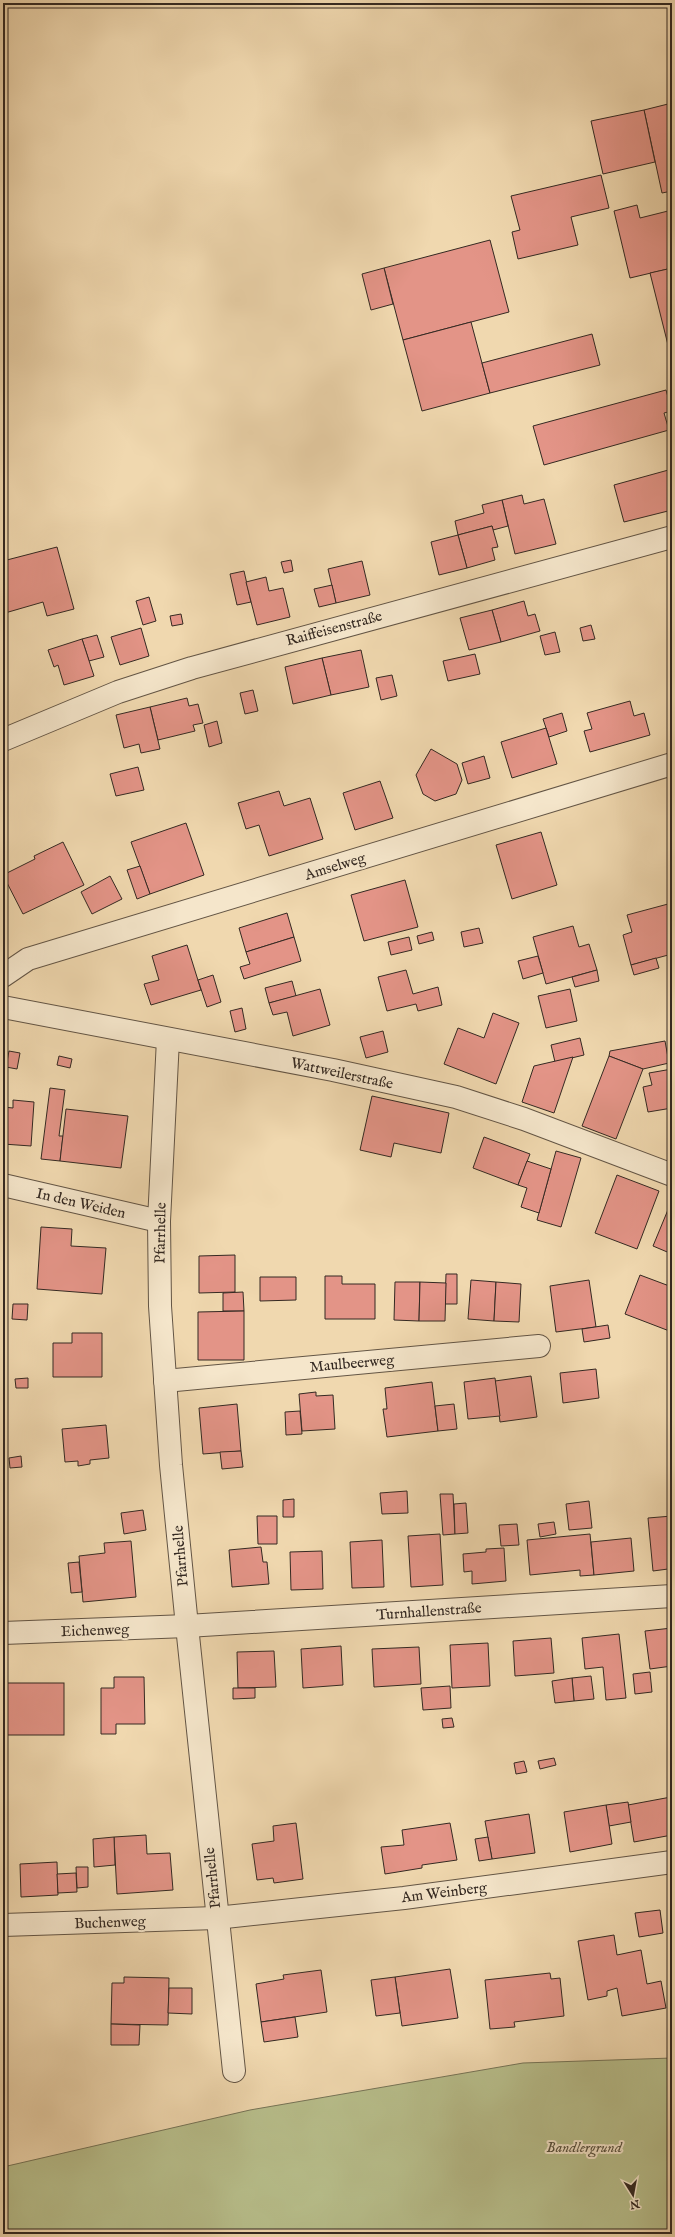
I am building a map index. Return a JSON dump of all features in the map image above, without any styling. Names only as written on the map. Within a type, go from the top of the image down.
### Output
[{"type":"street","name":"Raiffeisenstraße","points":[[3,740],[118,692],[192,668],[672,537]]},
{"type":"street","name":"Amselweg","points":[[3,976],[28,959],[672,764]]},
{"type":"street","name":"Wattweilerstraße","points":[[3,1007],[333,1070],[456,1097],[524,1118],[672,1175]]},
{"type":"street","name":"Pfarrhelle","points":[[168,1039],[159,1221],[160,1306],[165,1381],[187,1626],[216,1918],[234,2071]]},
{"type":"street","name":"In den Weiden","points":[[3,1185],[159,1221]]},
{"type":"street","name":"Maulbeerweg","points":[[165,1381],[540,1346]]},
{"type":"street","name":"Turnhallenstraße","points":[[187,1626],[672,1596]]},
{"type":"street","name":"Eichenweg","points":[[3,1633],[187,1626]]},
{"type":"street","name":"Am Weinberg","points":[[216,1918],[404,1898],[672,1862]]},
{"type":"street","name":"Buchenweg","points":[[3,1925],[216,1918]]},
{"type":"green space","name":"Bandlergrund","points":[[672,2058],[672,2234],[3,2234],[3,2167],[250,2110],[523,2063]]},
{"type":"building","points":[[672,103],[672,191],[662,193],[644,110]]},
{"type":"building","points":[[644,110],[655,162],[603,174],[591,121]]},
{"type":"building","points":[[601,175],[609,208],[571,217],[578,245],[518,259],[512,232],[520,230],[511,196]]},
{"type":"building","points":[[637,205],[640,218],[672,210],[672,268],[630,278],[614,211]]},
{"type":"building","points":[[490,240],[509,312],[403,340],[384,268]]},
{"type":"building","points":[[384,268],[393,304],[371,310],[362,274]]},
{"type":"building","points":[[672,268],[672,344],[668,345],[650,273]]},
{"type":"building","points":[[471,322],[490,393],[422,411],[403,340]]},
{"type":"building","points":[[592,334],[600,365],[490,393],[482,363]]},
{"type":"building","points":[[666,390],[672,411],[664,413],[669,430],[544,465],[533,426]]},
{"type":"building","points":[[672,469],[672,510],[624,522],[614,485]]},
{"type":"building","points":[[522,495],[524,504],[544,499],[556,544],[515,554],[502,500]]},
{"type":"building","points":[[502,500],[508,526],[493,530],[492,526],[458,535],[455,521],[484,513],[482,505]]},
{"type":"building","points":[[492,526],[498,547],[492,548],[495,560],[467,568],[458,535]]},
{"type":"building","points":[[458,535],[467,568],[439,575],[431,542]]},
{"type":"building","points":[[57,547],[74,609],[47,616],[43,602],[5,613],[3,605],[3,561]]},
{"type":"building","points":[[291,560],[293,571],[284,573],[281,562]]},
{"type":"building","points":[[362,561],[370,595],[336,603],[328,569]]},
{"type":"building","points":[[244,571],[251,602],[237,605],[230,574]]},
{"type":"building","points":[[266,577],[269,591],[283,588],[290,617],[257,625],[246,582]]},
{"type":"building","points":[[332,585],[336,603],[319,607],[314,589]]},
{"type":"building","points":[[149,597],[156,621],[143,625],[136,601]]},
{"type":"building","points":[[524,601],[528,616],[535,614],[540,631],[501,642],[492,610]]},
{"type":"building","points":[[492,610],[501,642],[469,650],[460,618]]},
{"type":"building","points":[[181,614],[183,624],[172,626],[170,616]]},
{"type":"building","points":[[672,617],[672,632],[668,618]]},
{"type":"building","points":[[591,625],[595,639],[583,641],[580,628]]},
{"type":"building","points":[[141,628],[149,656],[120,665],[111,637]]},
{"type":"building","points":[[555,632],[560,652],[545,655],[540,636]]},
{"type":"building","points":[[97,635],[104,657],[89,661],[82,639]]},
{"type":"building","points":[[82,639],[94,676],[64,685],[58,665],[54,667],[48,650]]},
{"type":"building","points":[[361,650],[369,687],[331,695],[322,658]]},
{"type":"building","points":[[475,654],[480,674],[448,681],[443,661]]},
{"type":"building","points":[[322,658],[331,695],[293,704],[285,667]]},
{"type":"building","points":[[392,675],[397,696],[381,700],[376,678]]},
{"type":"building","points":[[253,690],[258,711],[245,714],[240,693]]},
{"type":"building","points":[[187,698],[189,706],[198,704],[203,723],[193,725],[195,731],[158,740],[150,707]]},
{"type":"building","points":[[630,701],[634,716],[644,713],[650,735],[590,752],[584,731],[592,729],[587,713]]},
{"type":"building","points":[[150,707],[160,749],[141,753],[139,744],[124,748],[116,715]]},
{"type":"building","points":[[562,713],[567,731],[549,737],[543,719]]},
{"type":"building","points":[[217,721],[222,743],[209,747],[204,725]]},
{"type":"building","points":[[546,728],[557,764],[512,778],[501,742]]},
{"type":"building","points":[[431,749],[457,764],[462,780],[456,794],[435,801],[423,794],[416,775]]},
{"type":"building","points":[[484,756],[490,778],[468,784],[462,763]]},
{"type":"building","points":[[138,767],[144,790],[116,796],[110,774]]},
{"type":"building","points":[[380,781],[393,818],[355,830],[343,793]]},
{"type":"building","points":[[279,791],[284,806],[310,798],[323,839],[269,856],[259,825],[246,829],[238,803]]},
{"type":"building","points":[[186,823],[204,875],[150,894],[131,842]]},
{"type":"building","points":[[541,832],[557,885],[512,899],[496,845]]},
{"type":"building","points":[[63,842],[84,885],[23,914],[3,875],[35,859],[34,856]]},
{"type":"building","points":[[140,866],[150,894],[137,899],[127,870]]},
{"type":"building","points":[[110,876],[122,899],[92,914],[81,892]]},
{"type":"building","points":[[405,880],[418,927],[364,941],[351,895]]},
{"type":"building","points":[[668,904],[672,917],[672,954],[631,965],[623,935],[632,932],[627,915]]},
{"type":"building","points":[[287,913],[294,937],[246,952],[239,928]]},
{"type":"building","points":[[573,926],[579,947],[589,944],[597,970],[546,984],[533,937]]},
{"type":"building","points":[[479,928],[483,943],[464,947],[461,932]]},
{"type":"building","points":[[432,932],[434,940],[419,944],[417,936]]},
{"type":"building","points":[[294,937],[301,961],[244,979],[240,967],[250,964],[246,952]]},
{"type":"building","points":[[409,937],[412,950],[391,955],[388,942]]},
{"type":"building","points":[[187,945],[201,990],[151,1005],[144,984],[159,980],[152,956]]},
{"type":"building","points":[[538,956],[543,973],[523,979],[518,961]]},
{"type":"building","points":[[656,958],[659,968],[634,975],[631,965]]},
{"type":"building","points":[[406,970],[413,994],[438,987],[442,1005],[418,1011],[416,1004],[387,1011],[378,977]]},
{"type":"building","points":[[597,970],[599,981],[575,987],[572,977]]},
{"type":"building","points":[[213,975],[221,1002],[207,1007],[198,980]]},
{"type":"building","points":[[292,981],[296,996],[269,1003],[265,988]]},
{"type":"building","points":[[320,989],[330,1025],[293,1036],[287,1012],[273,1015],[269,1003]]},
{"type":"building","points":[[570,989],[577,1021],[546,1028],[538,996]]},
{"type":"building","points":[[242,1008],[246,1029],[235,1032],[230,1011]]},
{"type":"building","points":[[493,1013],[519,1023],[496,1084],[444,1064],[458,1028],[484,1038]]},
{"type":"building","points":[[383,1031],[388,1052],[366,1058],[360,1037]]},
{"type":"building","points":[[580,1038],[584,1055],[555,1062],[551,1045]]},
{"type":"building","points":[[665,1041],[669,1063],[643,1069],[609,1056],[610,1051]]},
{"type":"building","points":[[9,1051],[20,1053],[17,1069],[6,1067]]},
{"type":"building","points":[[59,1056],[72,1059],[70,1068],[57,1065]]},
{"type":"building","points":[[609,1056],[643,1069],[616,1139],[582,1126]]},
{"type":"building","points":[[573,1057],[554,1113],[522,1102],[534,1066]]},
{"type":"building","points":[[672,1069],[672,1108],[648,1112],[643,1087],[652,1085],[649,1073]]},
{"type":"building","points":[[50,1088],[65,1090],[59,1136],[63,1136],[60,1161],[41,1159]]},
{"type":"building","points":[[372,1096],[449,1113],[441,1153],[394,1143],[391,1157],[360,1150]]},
{"type":"building","points":[[13,1100],[34,1102],[31,1146],[3,1144],[3,1107],[13,1108]]},
{"type":"building","points":[[66,1109],[128,1116],[121,1168],[60,1161]]},
{"type":"building","points":[[484,1137],[530,1154],[518,1185],[473,1168]]},
{"type":"building","points":[[556,1151],[581,1158],[561,1227],[537,1220]]},
{"type":"building","points":[[527,1161],[551,1169],[539,1213],[521,1207],[527,1188],[518,1185]]},
{"type":"building","points":[[617,1175],[659,1191],[637,1249],[595,1233]]},
{"type":"building","points":[[672,1200],[672,1254],[653,1246]]},
{"type":"building","points":[[41,1227],[72,1229],[71,1246],[106,1248],[102,1294],[37,1289]]},
{"type":"building","points":[[235,1255],[235,1292],[199,1293],[199,1256]]},
{"type":"building","points":[[446,1274],[457,1274],[457,1304],[445,1304]]},
{"type":"building","points":[[640,1275],[672,1287],[672,1332],[625,1314]]},
{"type":"building","points":[[325,1276],[342,1276],[342,1284],[375,1284],[375,1319],[325,1319]]},
{"type":"building","points":[[260,1277],[296,1277],[296,1300],[260,1301]]},
{"type":"building","points":[[471,1280],[496,1282],[494,1321],[468,1319]]},
{"type":"building","points":[[589,1280],[596,1327],[556,1332],[550,1286]]},
{"type":"building","points":[[395,1282],[420,1282],[419,1321],[394,1320]]},
{"type":"building","points":[[420,1282],[446,1283],[445,1321],[419,1321]]},
{"type":"building","points":[[496,1282],[521,1284],[519,1322],[494,1321]]},
{"type":"building","points":[[243,1292],[244,1311],[223,1311],[223,1293]]},
{"type":"building","points":[[13,1304],[28,1304],[27,1320],[12,1319]]},
{"type":"building","points":[[244,1311],[244,1360],[198,1360],[198,1312]]},
{"type":"building","points":[[608,1325],[610,1338],[584,1342],[582,1329]]},
{"type":"building","points":[[72,1333],[102,1333],[102,1377],[53,1377],[53,1343],[72,1343]]},
{"type":"building","points":[[596,1369],[599,1398],[563,1403],[560,1373]]},
{"type":"building","points":[[531,1376],[537,1417],[500,1422],[495,1381]]},
{"type":"building","points":[[28,1378],[28,1388],[16,1388],[15,1379]]},
{"type":"building","points":[[495,1378],[500,1416],[468,1419],[464,1382]]},
{"type":"building","points":[[432,1382],[438,1431],[387,1437],[383,1409],[387,1409],[385,1388]]},
{"type":"building","points":[[316,1392],[316,1396],[333,1395],[335,1429],[302,1431],[299,1394]]},
{"type":"building","points":[[237,1404],[241,1451],[203,1454],[199,1408]]},
{"type":"building","points":[[454,1404],[457,1429],[438,1431],[435,1406]]},
{"type":"building","points":[[300,1411],[302,1434],[286,1435],[285,1412]]},
{"type":"building","points":[[672,1416],[672,1428],[669,1428],[668,1417]]},
{"type":"building","points":[[106,1425],[109,1458],[90,1460],[90,1464],[78,1466],[78,1461],[65,1462],[62,1429]]},
{"type":"building","points":[[241,1451],[243,1467],[222,1469],[220,1452]]},
{"type":"building","points":[[21,1456],[22,1467],[10,1468],[9,1458]]},
{"type":"building","points":[[407,1491],[408,1513],[382,1514],[380,1493]]},
{"type":"building","points":[[440,1494],[453,1494],[455,1534],[443,1535]]},
{"type":"building","points":[[294,1499],[294,1517],[283,1517],[283,1500]]},
{"type":"building","points":[[589,1501],[592,1528],[569,1530],[566,1504]]},
{"type":"building","points":[[466,1503],[468,1533],[455,1534],[454,1504]]},
{"type":"building","points":[[143,1510],[146,1530],[124,1534],[121,1513]]},
{"type":"building","points":[[257,1516],[277,1516],[277,1544],[258,1544]]},
{"type":"building","points":[[672,1516],[672,1575],[669,1575],[668,1569],[653,1571],[648,1518]]},
{"type":"building","points":[[554,1522],[556,1534],[540,1537],[538,1524]]},
{"type":"building","points":[[517,1524],[519,1545],[501,1546],[499,1525]]},
{"type":"building","points":[[440,1534],[443,1585],[411,1587],[408,1536]]},
{"type":"building","points":[[590,1534],[594,1575],[580,1576],[580,1570],[530,1575],[527,1540]]},
{"type":"building","points":[[631,1538],[634,1571],[594,1575],[591,1542]]},
{"type":"building","points":[[382,1540],[384,1587],[352,1588],[350,1542]]},
{"type":"building","points":[[131,1541],[136,1597],[83,1602],[79,1556],[105,1553],[104,1543]]},
{"type":"building","points":[[261,1547],[263,1562],[267,1562],[269,1584],[232,1587],[229,1550]]},
{"type":"building","points":[[504,1548],[506,1581],[472,1584],[472,1571],[464,1572],[463,1554],[486,1552],[486,1549]]},
{"type":"building","points":[[322,1551],[323,1589],[291,1590],[290,1552]]},
{"type":"building","points":[[79,1562],[82,1592],[71,1593],[68,1563]]},
{"type":"building","points":[[672,1628],[672,1666],[650,1669],[645,1631]]},
{"type":"building","points":[[619,1634],[626,1698],[606,1700],[603,1667],[585,1669],[582,1638]]},
{"type":"building","points":[[551,1638],[554,1673],[515,1676],[513,1641]]},
{"type":"building","points":[[488,1643],[490,1686],[452,1688],[450,1645]]},
{"type":"building","points":[[341,1646],[343,1685],[303,1688],[301,1649]]},
{"type":"building","points":[[419,1647],[421,1684],[374,1687],[372,1649]]},
{"type":"building","points":[[274,1651],[276,1687],[238,1688],[237,1652]]},
{"type":"building","points":[[650,1672],[652,1692],[635,1694],[633,1674]]},
{"type":"building","points":[[591,1676],[594,1699],[574,1701],[572,1678]]},
{"type":"building","points":[[114,1677],[144,1677],[145,1724],[116,1724],[116,1734],[101,1734],[101,1688],[114,1688]]},
{"type":"building","points":[[572,1678],[574,1701],[555,1703],[552,1681]]},
{"type":"building","points":[[4,1683],[64,1683],[64,1735],[4,1735]]},
{"type":"building","points":[[450,1686],[451,1708],[423,1710],[421,1688]]},
{"type":"building","points":[[233,1688],[255,1688],[255,1698],[233,1699]]},
{"type":"building","points":[[452,1718],[454,1727],[443,1728],[442,1719]]},
{"type":"building","points":[[3,1745],[6,1775],[3,1775]]},
{"type":"building","points":[[554,1758],[556,1765],[540,1769],[538,1761]]},
{"type":"building","points":[[524,1761],[527,1772],[516,1774],[514,1763]]},
{"type":"building","points":[[671,1797],[672,1835],[634,1842],[628,1805]]},
{"type":"building","points":[[628,1802],[631,1822],[609,1826],[606,1805]]},
{"type":"building","points":[[606,1805],[612,1844],[570,1852],[564,1812]]},
{"type":"building","points":[[529,1814],[535,1853],[492,1859],[485,1821]]},
{"type":"building","points":[[296,1823],[303,1879],[274,1883],[273,1878],[257,1880],[252,1844],[274,1841],[273,1826]]},
{"type":"building","points":[[450,1823],[457,1860],[422,1865],[422,1868],[385,1874],[381,1847],[404,1845],[402,1830]]},
{"type":"building","points":[[146,1835],[147,1854],[170,1853],[173,1890],[117,1894],[114,1837]]},
{"type":"building","points":[[114,1837],[115,1865],[94,1867],[93,1839]]},
{"type":"building","points":[[488,1837],[492,1859],[479,1861],[475,1839]]},
{"type":"building","points":[[57,1862],[58,1895],[21,1897],[20,1864]]},
{"type":"building","points":[[76,1867],[88,1867],[88,1887],[77,1888]]},
{"type":"building","points":[[76,1873],[77,1892],[58,1893],[57,1874]]},
{"type":"building","points":[[660,1910],[663,1933],[639,1937],[635,1913]]},
{"type":"building","points":[[669,1919],[672,1919],[672,1940]]},
{"type":"building","points":[[614,1935],[617,1955],[641,1950],[647,1984],[661,1981],[666,2008],[622,2016],[617,1988],[607,1991],[607,1996],[588,2000],[578,1941]]},
{"type":"building","points":[[450,1969],[458,2018],[402,2026],[395,1977]]},
{"type":"building","points":[[321,1970],[327,2012],[261,2022],[256,1984],[284,1979],[283,1975]]},
{"type":"building","points":[[550,1973],[551,1979],[560,1978],[564,2016],[514,2022],[515,2027],[490,2029],[485,1980]]},
{"type":"building","points":[[124,1977],[169,1978],[168,2025],[111,2024],[112,1983],[124,1983]]},
{"type":"building","points":[[395,1977],[400,2013],[376,2016],[371,1980]]},
{"type":"building","points":[[169,1988],[192,1988],[192,2014],[168,2013]]},
{"type":"building","points":[[295,2017],[298,2037],[264,2042],[261,2022]]},
{"type":"building","points":[[111,2024],[140,2025],[139,2045],[111,2045]]}]
